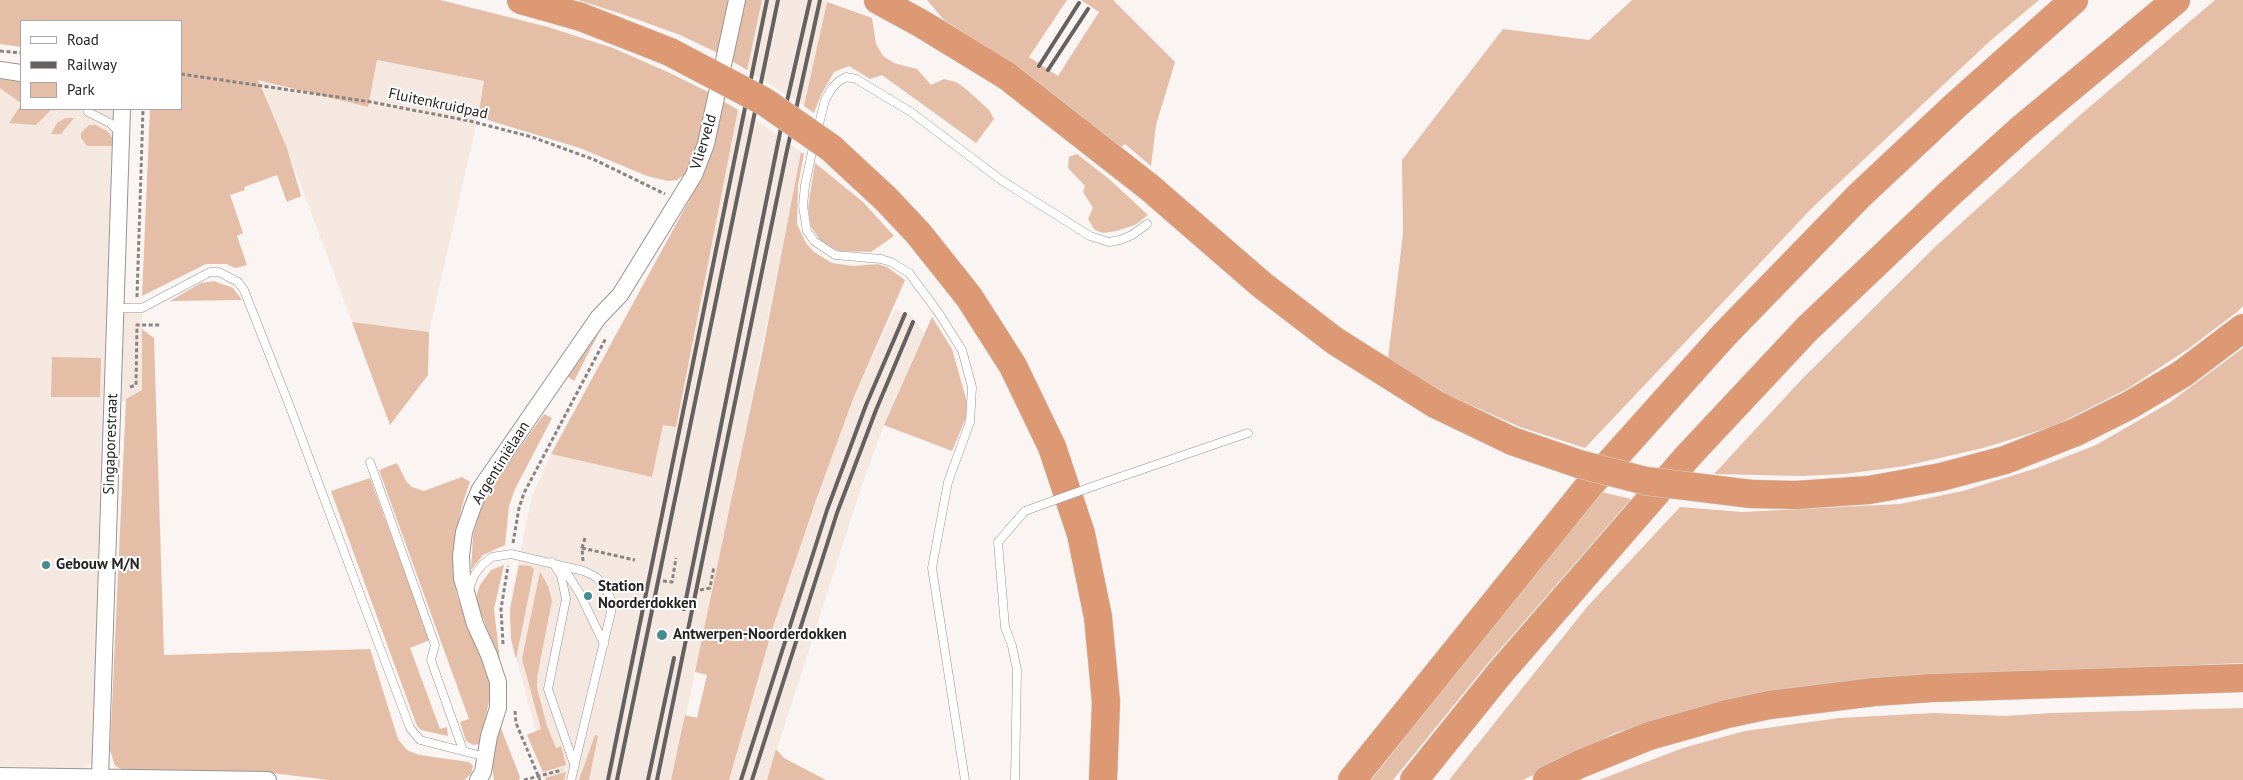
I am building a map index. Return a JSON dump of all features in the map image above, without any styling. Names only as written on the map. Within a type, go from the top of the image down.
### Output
[{"type":"highway","points":[[521,0],[581,17],[670,52],[765,102],[831,148],[886,199],[912,226],[969,297],[1013,366],[1052,447],[1081,534],[1098,616],[1106,702],[1103,780]]},
{"type":"highway","points":[[878,0],[922,24],[1007,76],[1149,187],[1298,314],[1369,364],[1435,404],[1512,441],[1579,464],[1646,481],[1751,494],[1796,495],[1869,490],[1941,477],[2005,460],[2076,432],[2130,405],[2182,374],[2243,328]]},
{"type":"highway","points":[[1352,780],[1564,516],[1724,335],[1860,195],[1956,105],[2074,0]]},
{"type":"highway","points":[[1414,780],[1500,673],[1688,456],[1807,329],[1949,194],[2021,129],[2176,0]]},
{"type":"highway","points":[[1547,780],[1649,736],[1718,716],[1769,705],[1874,692],[1932,688],[2243,678]]},
{"type":"street","name":"Vlierveld","points":[[620,295],[694,175],[706,144],[737,0]]},
{"type":"street","points":[[0,70],[20,73]]},
{"type":"street","name":"Singaporestraat","points":[[100,778],[122,110]]},
{"type":"street","name":"Argentiniëlaan","points":[[483,772],[489,736],[498,708],[498,682],[489,654],[474,624],[466,598],[461,556],[464,532],[480,489],[598,318],[620,295]]},
{"type":"street","points":[[0,776],[268,780]]},
{"type":"lane","points":[[965,780],[932,568],[948,482],[970,422],[972,387],[962,350],[928,297],[909,274],[899,266],[881,258],[835,255],[814,241],[807,231],[803,206],[805,185],[825,100],[839,80],[846,77],[856,79],[911,112],[1016,190],[1076,229],[1100,240],[1109,242],[1120,240],[1132,235],[1146,224]]},
{"type":"lane","points":[[88,112],[110,122],[121,135]]},
{"type":"lane","points":[[116,308],[142,308],[210,272],[219,272],[229,276],[244,290],[410,728],[420,740],[463,750]]},
{"type":"lane","points":[[1015,780],[1017,670],[1012,646],[1005,627],[998,542],[1026,511],[1248,433]]},
{"type":"lane","points":[[370,462],[435,645],[431,660],[463,750],[483,772]]},
{"type":"lane","points":[[466,598],[471,582],[483,564],[492,557],[511,554],[552,562],[584,571],[596,578],[605,587],[610,600],[611,612],[571,780]]},
{"type":"lane","points":[[552,562],[568,575],[580,594],[604,644]]},
{"type":"lane","points":[[552,562],[561,575],[566,599],[548,689],[575,766]]},
{"type":"path","points":[[0,51],[20,53]]},
{"type":"path","name":"Fluitenkruidpad","points":[[182,74],[372,102],[470,121],[523,135],[595,160],[678,201]]},
{"type":"path","points":[[113,392],[136,385],[143,110]]},
{"type":"path","points":[[137,325],[160,325]]},
{"type":"path","points":[[504,647],[501,631],[501,609],[519,508],[524,493],[610,330]]},
{"type":"path","points":[[584,538],[582,548],[584,571]]},
{"type":"path","points":[[582,548],[635,560]]},
{"type":"path","points":[[663,581],[672,582],[676,558]]},
{"type":"path","points":[[700,590],[710,588],[714,566]]},
{"type":"path","points":[[516,707],[516,723],[539,778]]},
{"type":"path","points":[[524,780],[539,778],[575,766]]},
{"type":"shaded area","points":[[762,0],[822,0],[827,2],[804,106],[747,70]]},
{"type":"shaded area","points":[[377,60],[484,81],[478,117],[429,332],[352,322],[287,148],[257,80],[368,107]]},
{"type":"shaded area","points":[[0,64],[20,66],[20,110],[130,110],[122,301],[142,308],[142,390],[120,403],[107,753],[80,770],[0,767]]},
{"type":"shaded area","points":[[738,110],[762,124],[801,152],[710,606],[671,780],[546,780],[527,735],[536,731],[511,639],[510,624],[512,592],[532,496],[551,454],[652,477],[663,424],[676,426]]},
{"type":"shaded area","points":[[895,309],[911,315],[924,333],[884,425],[862,485],[767,780],[729,780],[773,627],[815,503],[853,399]]},
{"type":"green space","points":[[0,0],[440,0],[548,27],[613,48],[710,93],[703,127],[688,172],[677,180],[668,181],[647,176],[580,148],[478,117],[484,81],[377,60],[368,107],[258,80],[287,148],[301,196],[287,202],[277,175],[244,187],[245,190],[230,195],[243,233],[237,236],[247,265],[236,268],[226,264],[206,264],[142,296],[150,110],[182,110],[182,20],[20,20],[20,47],[0,44]]},
{"type":"green space","points":[[578,0],[729,0],[718,53],[680,35]]},
{"type":"green space","points":[[745,0],[762,0],[747,70],[732,61]]},
{"type":"green space","points":[[927,0],[1067,0],[1029,57],[1058,76],[1099,12],[1081,0],[1113,0],[1175,62],[1156,125],[1151,166],[1125,144],[1121,147],[1014,66],[944,20]]},
{"type":"green space","points":[[1632,0],[2039,0],[1990,41],[1812,208],[1585,448],[1520,427],[1446,394],[1388,359],[1403,234],[1402,160],[1503,29],[1589,40]]},
{"type":"green space","points":[[2215,0],[2243,0],[2243,306],[2237,312],[2188,349],[2127,389],[2054,426],[1983,448],[1905,466],[1844,474],[1803,476],[1714,474],[1802,379],[1936,246],[2079,116]]},
{"type":"green space","points":[[827,2],[872,18],[876,44],[883,56],[894,63],[917,69],[931,85],[944,79],[956,82],[989,110],[994,119],[976,143],[882,75],[870,79],[849,66],[834,72],[821,95],[814,113],[804,106]]},
{"type":"green space","points":[[0,79],[20,82],[20,102],[0,88]]},
{"type":"green space","points":[[723,101],[738,110],[676,427],[663,425],[652,477],[551,454],[698,184],[706,167]]},
{"type":"green space","points":[[20,106],[20,110],[51,110],[36,125],[9,123]]},
{"type":"green space","points":[[66,118],[74,118],[61,134],[51,134],[57,123]]},
{"type":"green space","points":[[89,125],[95,125],[107,131],[113,139],[112,146],[87,146],[81,138],[81,133]]},
{"type":"green space","points":[[801,152],[804,154],[798,186],[797,224],[806,243],[814,252],[832,263],[853,266],[878,264],[887,267],[905,280],[853,399],[815,503],[773,627],[729,780],[671,780],[685,715],[697,718],[707,675],[695,672],[763,349]]},
{"type":"green space","points":[[1077,154],[1109,179],[1148,215],[1135,225],[1116,231],[1103,233],[1095,230],[1088,219],[1093,208],[1083,192],[1085,186],[1068,168],[1069,157]]},
{"type":"green space","points":[[815,163],[863,202],[894,236],[871,252],[838,251],[821,241],[811,227],[808,207]]},
{"type":"green space","points":[[214,281],[233,288],[242,300],[170,301],[201,283]]},
{"type":"green space","points":[[932,317],[952,349],[967,402],[966,418],[952,451],[884,425]]},
{"type":"green space","points":[[606,319],[574,381],[567,376]]},
{"type":"green space","points":[[352,322],[429,332],[428,375],[390,425]]},
{"type":"green space","points":[[142,329],[154,338],[164,655],[370,649],[398,739],[407,750],[419,755],[469,762],[473,766],[471,774],[464,780],[329,780],[255,771],[128,772],[115,766],[110,750],[126,399],[142,390]]},
{"type":"green space","points":[[2243,348],[2243,663],[1861,680],[1790,688],[1679,713],[1615,733],[1523,780],[1449,780],[1587,607],[1680,507],[1742,512],[1900,504],[1963,491],[2037,468],[2096,445],[2169,403]]},
{"type":"green space","points":[[52,357],[101,358],[100,397],[51,397]]},
{"type":"green space","points":[[544,414],[552,418],[515,489],[509,506],[505,545],[483,555],[471,570],[473,535],[482,506],[496,481]]},
{"type":"green space","points":[[397,463],[406,481],[412,487],[424,491],[462,477],[470,482],[456,530],[454,580],[457,596],[490,681],[490,697],[480,744],[473,745],[466,741],[460,722],[469,719],[379,470]]},
{"type":"green space","points":[[370,478],[430,640],[410,648],[440,729],[447,727],[448,736],[421,730],[417,726],[331,491]]},
{"type":"green space","points":[[1602,492],[1631,499],[1489,662],[1393,780],[1371,780],[1540,567]]},
{"type":"green space","points":[[504,565],[494,609],[500,661],[477,603],[477,594],[480,585],[491,570]]},
{"type":"green space","points":[[519,565],[530,566],[534,569],[516,659],[511,639],[510,609]]},
{"type":"green space","points":[[540,572],[548,586],[552,601],[537,677],[537,688],[547,726],[556,748],[561,746],[566,765],[543,772],[527,735],[541,729],[522,659]]},
{"type":"green space","points":[[2243,708],[2243,780],[1599,780],[1683,748],[1745,731],[1839,718],[1934,713],[2005,716]]},
{"type":"green space","points":[[500,726],[520,777],[519,780],[494,780],[492,766]]},
{"type":"green space","points":[[595,735],[598,736],[589,780],[579,780]]},
{"type":"green space","points":[[776,749],[784,758],[826,780],[767,780]]},
{"type":"green space","points":[[566,772],[564,780],[546,780],[545,778]]},
{"type":"railway","points":[[608,780],[767,0]]},
{"type":"railway","points":[[617,780],[778,0]]},
{"type":"railway","points":[[684,609],[782,123],[810,0]]},
{"type":"railway","points":[[657,780],[786,155],[820,0]]},
{"type":"railway","points":[[1039,66],[1079,3]]},
{"type":"railway","points":[[1048,70],[1088,9]]},
{"type":"railway","points":[[741,780],[827,510],[866,405],[905,314]]},
{"type":"railway","points":[[752,780],[837,513],[876,410],[913,322]]},
{"type":"railway","points":[[648,780],[674,658]]},
{"type":"place","name":"Gebouw M/N","points":[[46,565]]},
{"type":"place","name":"Station Noorderdokken","points":[[588,596]]},
{"type":"place","name":"Antwerpen-Noorderdokken","points":[[662,635]]}]
